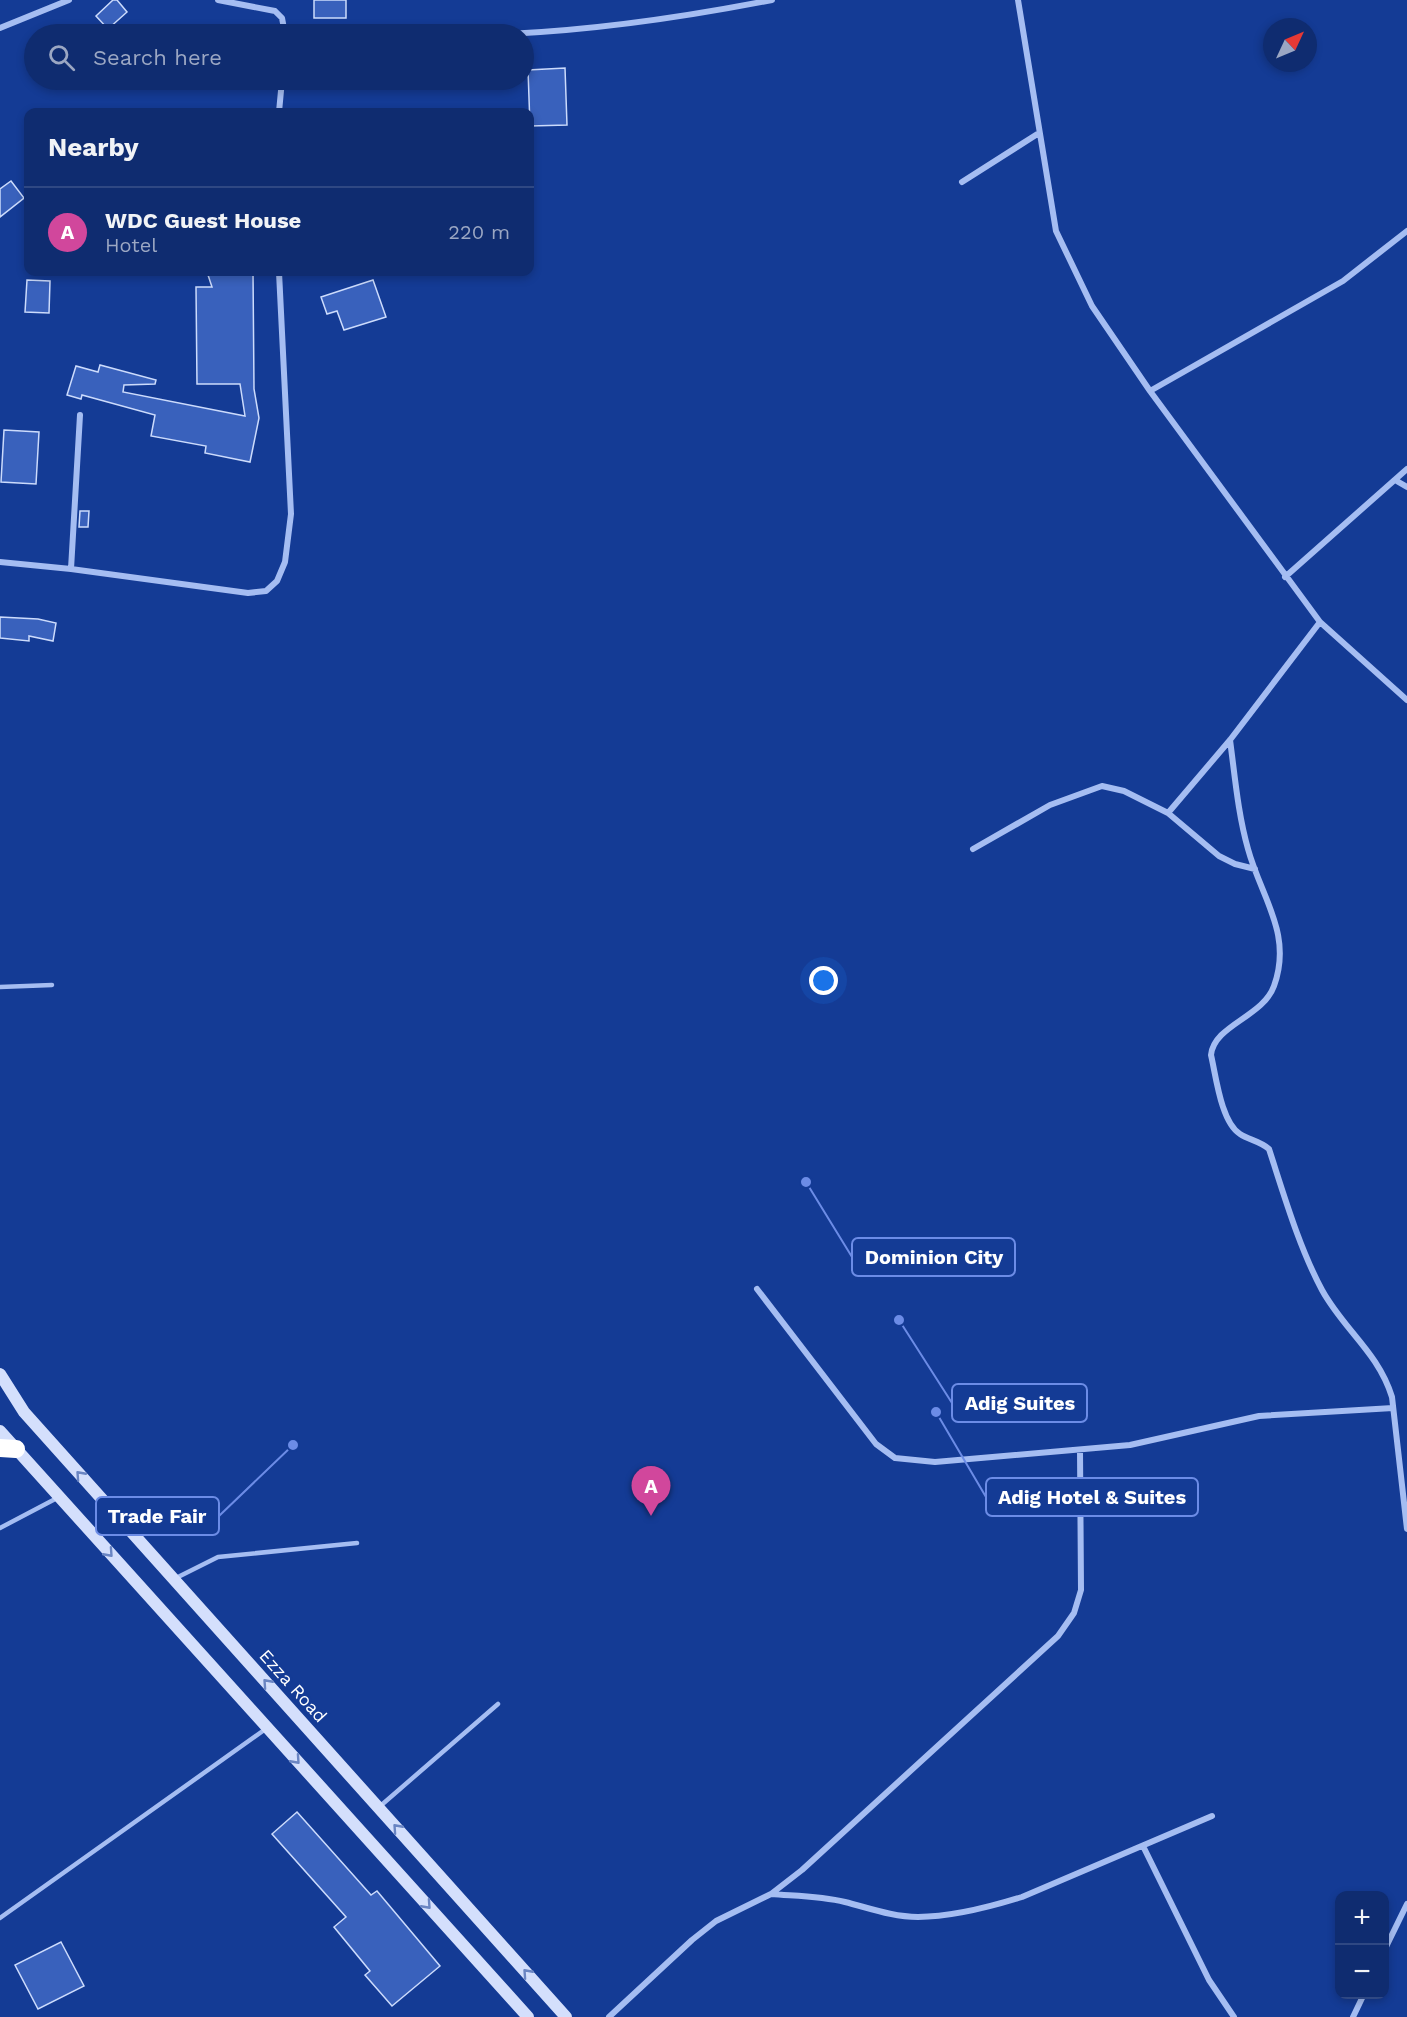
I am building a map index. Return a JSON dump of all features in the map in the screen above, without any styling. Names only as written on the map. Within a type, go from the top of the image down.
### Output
[{"type":"main road","name":"Ezza Road","points":[[0,1374],[24,1412],[566,2017]]},
{"type":"main road","points":[[0,1431],[8,1449],[59,1497],[528,2017]]},
{"type":"street","points":[[0,28],[69,0]]},
{"type":"street","points":[[218,0],[275,11],[282,18],[283,24]]},
{"type":"street","points":[[534,33],[698,15],[772,0]]},
{"type":"street","points":[[1018,0],[1056,231],[1092,306],[1150,392],[1320,622],[1407,700]]},
{"type":"street","points":[[279,108],[281,90]]},
{"type":"street","points":[[962,182],[1039,133]]},
{"type":"street","points":[[1150,392],[1343,280],[1407,231]]},
{"type":"street","points":[[0,562],[71,569],[248,593],[266,591],[277,581],[285,562],[291,514],[279,276]]},
{"type":"street","points":[[71,569],[80,415]]},
{"type":"street","points":[[1285,577],[1407,469]]},
{"type":"street","points":[[1395,480],[1407,487]]},
{"type":"street","points":[[1168,813],[1230,740],[1320,622]]},
{"type":"street","points":[[1230,740],[1238,802],[1248,850],[1279,931],[1280,959],[1274,987],[1262,1005],[1218,1037],[1212,1046],[1211,1055],[1225,1112],[1232,1126],[1239,1134],[1269,1149],[1294,1225],[1322,1289],[1336,1312],[1377,1362],[1386,1378],[1393,1408],[1407,1529]]},
{"type":"street","points":[[973,849],[1050,806],[1102,786],[1124,791],[1168,813],[1219,856],[1235,864],[1255,869]]},
{"type":"street","points":[[757,1289],[876,1444],[896,1458],[936,1462],[1130,1445],[1259,1416],[1393,1408]]},
{"type":"street","points":[[609,2017],[692,1940],[716,1921],[771,1894],[802,1870],[1058,1636],[1074,1613],[1081,1590],[1080,1450]]},
{"type":"street","points":[[771,1894],[836,1900],[896,1915],[938,1916],[997,1905],[1022,1897],[1212,1816]]},
{"type":"street","points":[[1143,1846],[1209,1980],[1234,2017]]},
{"type":"street","points":[[1387,1945],[1407,1904]]},
{"type":"street","points":[[1353,2017],[1362,1999]]},
{"type":"lane","points":[[0,987],[52,985]]},
{"type":"lane","points":[[0,1528],[59,1497]]},
{"type":"lane","points":[[173,1579],[218,1557],[357,1543]]},
{"type":"lane","points":[[378,1808],[498,1704]]},
{"type":"lane","points":[[0,1918],[267,1728]]},
{"type":"building","points":[[113,0],[117,0],[127,12],[114,24],[103,24],[96,16]]},
{"type":"building","points":[[314,0],[346,0],[346,18],[314,18]]},
{"type":"building","points":[[565,68],[567,125],[534,126],[534,108],[529,108],[529,90],[534,90],[534,70]]},
{"type":"building","points":[[11,181],[24,198],[0,217],[0,189]]},
{"type":"building","points":[[208,276],[253,276],[254,389],[259,418],[250,462],[205,453],[206,446],[151,436],[155,415],[82,395],[81,399],[67,395],[76,366],[98,372],[100,365],[156,380],[155,384],[124,385],[123,392],[245,416],[240,384],[197,384],[196,287],[212,287]]},
{"type":"building","points":[[27,280],[50,281],[49,313],[25,312]]},
{"type":"building","points":[[373,280],[386,317],[344,330],[337,311],[327,314],[321,297]]},
{"type":"building","points":[[4,430],[39,432],[36,484],[1,482]]},
{"type":"building","points":[[80,511],[89,511],[88,527],[79,527]]},
{"type":"building","points":[[0,617],[38,619],[56,623],[53,641],[29,636],[29,641],[0,638]]},
{"type":"building","points":[[297,1812],[371,1895],[377,1891],[440,1966],[392,2006],[365,1975],[370,1971],[334,1927],[346,1917],[272,1834]]},
{"type":"building","points":[[61,1942],[84,1986],[38,2009],[15,1965]]},
{"type":"place","name":"Dominion City","points":[[806,1182]]},
{"type":"place","name":"Adig Suites","points":[[899,1320]]},
{"type":"place","name":"Adig Hotel & Suites","points":[[936,1412]]},
{"type":"place","name":"Trade Fair","points":[[293,1445]]},
{"type":"place","name":"WDC Guest House","points":[[651,1516]]}]
